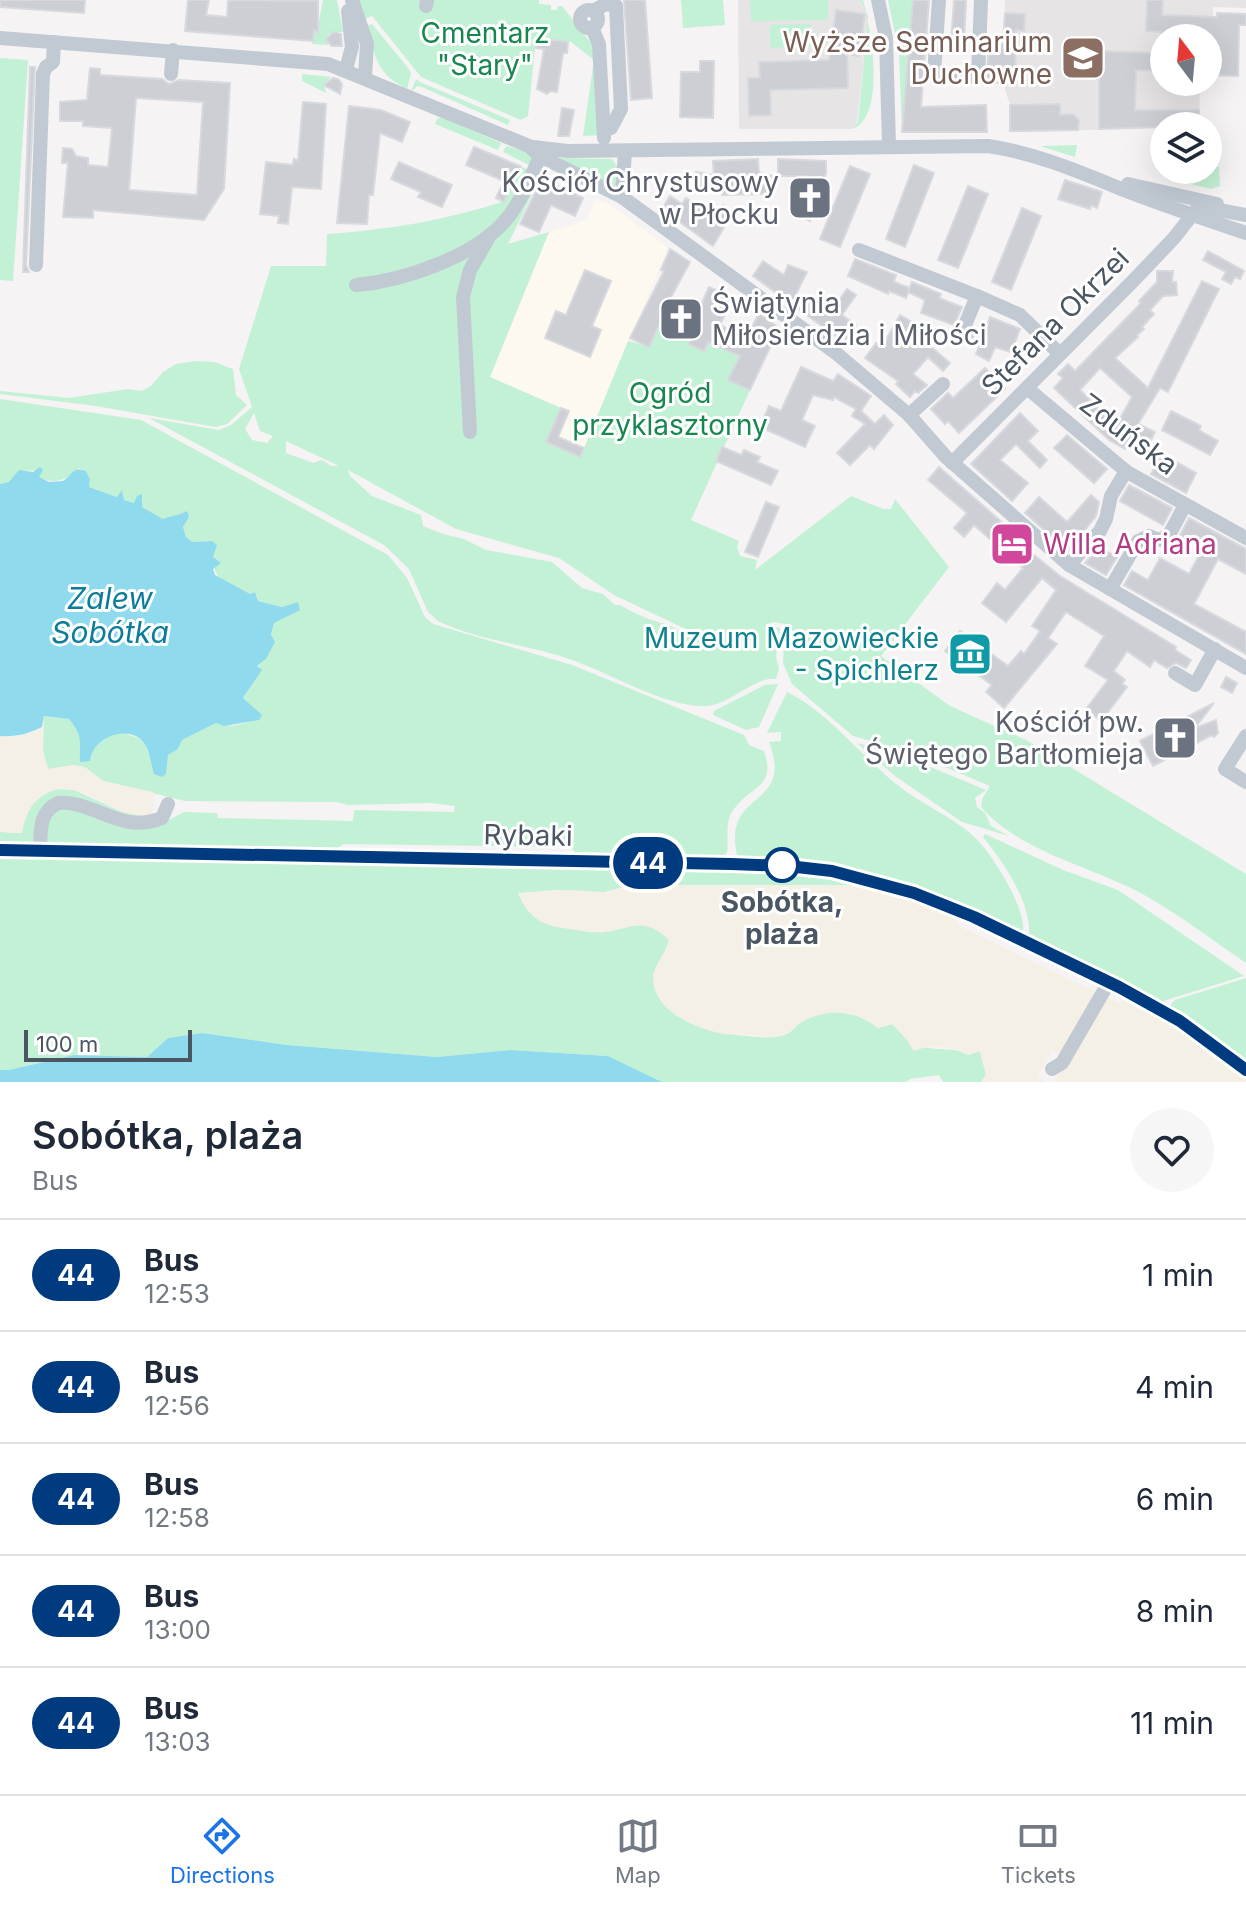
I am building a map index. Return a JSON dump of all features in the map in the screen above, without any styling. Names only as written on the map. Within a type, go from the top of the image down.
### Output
[{"type":"street","points":[[346,69],[353,40],[350,0]]},
{"type":"street","points":[[350,0],[367,44],[365,77]]},
{"type":"street","points":[[878,0],[886,38],[889,146]]},
{"type":"street","points":[[939,0],[934,74],[978,77],[981,0]]},
{"type":"street","points":[[604,130],[611,128],[621,109],[616,6],[606,4],[584,12],[580,19],[583,27],[592,28],[599,44],[605,151]]},
{"type":"street","points":[[0,38],[318,62],[346,69],[534,151],[622,197],[836,353],[909,415],[952,463],[1069,565],[1246,668]]},
{"type":"street","points":[[36,265],[43,74],[53,62],[54,42]]},
{"type":"street","points":[[171,74],[173,50]]},
{"type":"street","points":[[534,151],[988,146],[1005,148],[1096,178],[1192,216],[1246,232]]},
{"type":"street","points":[[356,285],[415,273],[473,247],[490,235],[513,210],[534,151]]},
{"type":"street","points":[[622,197],[625,151]]},
{"type":"street","points":[[1096,178],[1246,213]]},
{"type":"street","points":[[1178,195],[1190,208],[1192,216]]},
{"type":"street","points":[[1192,216],[1196,210],[1208,208],[1246,213]]},
{"type":"street","name":"Stefana Okrzei","points":[[952,463],[1192,216]]},
{"type":"street","points":[[470,432],[463,297],[470,270],[490,235]]},
{"type":"street","points":[[859,250],[977,296],[1027,321],[1060,354]]},
{"type":"street","points":[[963,330],[977,296]]},
{"type":"street","points":[[909,415],[943,384]]},
{"type":"street","name":"Zduńska","points":[[1027,388],[1126,471],[1246,538]]},
{"type":"street","points":[[1069,565],[1106,534],[1111,496],[1126,471]]},
{"type":"street","points":[[1110,589],[1138,541],[1149,536],[1159,540],[1169,535],[1185,505]]},
{"type":"street","points":[[1175,673],[1195,685],[1215,649]]},
{"type":"street","points":[[1246,736],[1225,769],[1246,782]]},
{"type":"street","points":[[40,851],[40,824],[44,814],[58,803],[75,804],[132,822],[162,818],[168,804]]},
{"type":"street","name":"Rybaki","points":[[0,850],[795,866],[867,879],[914,893],[974,917],[1109,982],[1180,1021],[1246,1070]]},
{"type":"street","points":[[1052,1069],[1062,1063],[1109,982]]},
{"type":"shaded area","points":[[738,0],[860,0],[868,16],[857,122],[852,129],[739,129]]},
{"type":"shaded area","name":"Wyższe Seminarium Duchowne","points":[[1005,0],[1246,0],[1246,8],[1213,7],[1213,24],[1150,24],[1150,96],[1200,96],[1199,112],[1150,112],[1150,128],[1010,131],[1010,105],[1003,83]]},
{"type":"shaded area","points":[[595,199],[612,206],[668,248],[580,457],[546,442],[561,408],[490,378],[549,232],[587,220]]},
{"type":"green space","points":[[323,0],[337,0],[343,32],[332,32],[328,36],[328,45],[312,44],[315,22],[319,21]]},
{"type":"green space","name":"Cmentarz \"Stary\"","points":[[359,0],[539,0],[539,4],[551,5],[551,10],[562,6],[594,47],[601,135],[583,136],[594,60],[571,42],[536,38],[528,116],[521,120],[421,77],[372,16],[364,19]]},
{"type":"green space","points":[[681,0],[723,0],[725,25],[683,28]]},
{"type":"green space","points":[[750,0],[828,0],[828,20],[751,21]]},
{"type":"green space","points":[[888,0],[913,0],[902,132],[899,53]]},
{"type":"green space","points":[[868,20],[874,70],[873,90],[870,108],[863,121],[852,129],[858,122]]},
{"type":"green space","points":[[372,24],[409,69],[411,74],[407,89],[389,77],[379,64],[366,26]]},
{"type":"green space","points":[[811,24],[811,46],[770,48],[770,25]]},
{"type":"green space","points":[[0,58],[28,60],[13,281],[0,280]]},
{"type":"green space","points":[[302,74],[331,77],[324,85],[326,93],[302,81]]},
{"type":"green space","points":[[416,79],[510,120],[508,125],[422,87],[417,86],[411,92]]},
{"type":"green space","points":[[442,117],[501,143],[498,150],[435,124]]},
{"type":"green space","points":[[1077,145],[1075,157],[1040,146]]},
{"type":"green space","points":[[506,146],[528,152],[534,160],[531,166],[503,152]]},
{"type":"green space","points":[[559,158],[612,159],[618,168],[617,188]]},
{"type":"green space","name":"Ogród przyklasztorny","points":[[520,166],[541,176],[508,244],[549,232],[490,377],[561,408],[547,442],[581,456],[628,341],[649,346],[661,321],[693,335],[689,344],[704,350],[708,342],[740,356],[728,380],[750,390],[691,520],[739,541],[740,556],[757,560],[755,570],[851,496],[883,509],[891,509],[895,499],[949,567],[881,656],[950,706],[1026,740],[1246,874],[1246,963],[1148,897],[1018,837],[981,807],[990,786],[907,751],[853,736],[792,684],[783,663],[785,624],[774,622],[765,625],[780,628],[776,679],[759,682],[712,705],[687,705],[672,701],[575,661],[438,621],[428,612],[409,569],[384,545],[149,418],[219,430],[231,425],[252,407],[239,369],[271,266],[326,266],[327,234],[417,223],[505,201]],"holes":[[[254,413],[260,431],[273,436],[267,443],[252,440],[245,429]],[[286,441],[339,466],[331,466],[322,460],[313,463],[286,453]],[[348,470],[456,529],[559,558],[614,595],[690,631],[680,631],[615,605],[603,594],[582,588],[552,562],[486,550],[464,539],[423,526],[421,515],[372,496],[350,476]]]},
{"type":"green space","points":[[1190,184],[1220,184],[1211,189]]},
{"type":"green space","points":[[214,362],[233,369],[236,395],[247,405],[227,424],[215,427],[96,406],[0,394],[0,391],[69,398],[128,389],[142,391],[176,364]]},
{"type":"green space","points":[[0,399],[141,420],[388,555],[407,578],[425,617],[433,624],[572,665],[744,735],[749,745],[764,751],[767,772],[760,785],[740,801],[731,814],[727,853],[720,858],[579,856],[570,847],[343,844],[335,851],[48,845],[44,825],[57,807],[167,821],[184,812],[217,813],[218,818],[353,821],[354,810],[454,812],[455,806],[431,803],[347,805],[337,802],[185,801],[103,781],[84,767],[74,765],[48,769],[43,751],[44,716],[70,719],[80,734],[80,752],[91,753],[107,737],[121,732],[138,738],[166,774],[167,755],[178,749],[182,740],[216,723],[240,724],[261,715],[243,699],[261,670],[257,667],[266,659],[274,623],[297,603],[282,607],[258,601],[255,592],[250,594],[223,580],[214,564],[212,541],[192,542],[186,537],[183,527],[189,517],[170,516],[163,519],[124,500],[122,491],[118,497],[89,487],[90,479],[86,471],[79,468],[55,481],[38,477],[43,470],[19,471],[9,482],[0,484]]},
{"type":"green space","points":[[778,684],[759,727],[746,730],[713,715],[714,711],[765,685]]},
{"type":"green space","points":[[787,692],[832,724],[900,787],[973,836],[1009,886],[1020,911],[1023,932],[878,876],[828,866],[743,859],[737,855],[735,834],[739,819],[773,779],[774,764],[769,742],[781,741],[781,732],[767,733]]},
{"type":"green space","points":[[857,743],[899,754],[986,790],[975,798],[977,807],[985,813],[991,826],[1009,836],[962,822],[895,776]]},
{"type":"green space","points":[[60,787],[72,789],[122,812],[153,816],[136,819],[61,799],[32,845],[0,846],[0,832],[22,833],[26,817],[34,804],[44,794]]},
{"type":"green space","points":[[985,834],[1063,870],[1118,890],[1244,976],[1160,1002],[1029,937],[1029,924],[1021,897],[1008,871],[983,837]]},
{"type":"green space","points":[[0,855],[790,871],[790,874],[799,875],[799,872],[867,885],[631,885],[604,893],[556,890],[519,893],[552,919],[572,929],[600,932],[644,925],[660,932],[669,939],[653,975],[722,1034],[775,1037],[786,1034],[813,1017],[842,1013],[861,1018],[878,1028],[892,1024],[924,1046],[956,1050],[968,1055],[980,1051],[986,1075],[981,1082],[943,1082],[939,1075],[906,1082],[662,1082],[608,1056],[510,1050],[437,1057],[287,1045],[202,1033],[168,1038],[147,1057],[74,1055],[0,1070]]},
{"type":"green space","points":[[1246,978],[1246,1064],[1169,1007],[1175,1000]]},
{"type":"sand","points":[[42,727],[43,751],[48,769],[74,765],[85,767],[103,781],[153,792],[153,816],[122,812],[86,794],[60,789],[49,791],[32,805],[22,833],[0,832],[0,736],[17,737]]},
{"type":"sand","points":[[631,885],[867,885],[954,914],[959,926],[1098,993],[1062,1055],[1053,1050],[1037,1076],[1045,1082],[981,1082],[986,1075],[980,1051],[968,1055],[934,1047],[914,1051],[892,1024],[878,1028],[863,1018],[847,1013],[811,1017],[780,1036],[719,1033],[676,1015],[660,1000],[653,979],[669,940],[660,933],[645,926],[598,932],[549,925],[528,911],[518,893],[604,892]]},
{"type":"sand","points":[[1105,996],[1119,1003],[1130,999],[1164,1017],[1246,1077],[1246,1082],[1054,1082]]},
{"type":"water","name":"Zalew Sobótka","points":[[40,467],[43,470],[39,477],[49,482],[63,481],[76,470],[82,470],[90,479],[89,487],[117,497],[122,490],[124,500],[134,503],[137,496],[142,494],[142,507],[163,519],[187,511],[189,517],[183,527],[186,537],[192,542],[212,541],[217,545],[213,557],[221,563],[213,569],[215,575],[250,594],[255,592],[258,601],[282,607],[298,602],[300,610],[274,623],[271,635],[275,642],[266,659],[257,666],[262,670],[243,698],[262,715],[259,720],[224,726],[216,723],[182,740],[178,749],[168,755],[166,774],[162,777],[154,774],[144,743],[130,734],[104,739],[97,745],[90,761],[80,762],[79,735],[69,719],[44,716],[42,727],[22,734],[0,736],[0,484],[9,482],[19,470],[33,472]]},
{"type":"water","points":[[202,1033],[287,1045],[437,1057],[510,1050],[608,1056],[662,1082],[0,1082],[0,1070],[74,1055],[147,1057],[168,1038]]},
{"type":"building","points":[[0,0],[85,0],[84,13],[0,7]]},
{"type":"building","points":[[188,0],[209,0],[206,15],[227,17],[228,0],[318,1],[318,33],[314,30],[313,41],[185,31]]},
{"type":"building","points":[[624,0],[645,0],[652,98],[631,100]]},
{"type":"building","points":[[913,0],[929,0],[921,107],[986,105],[987,132],[902,132]]},
{"type":"building","points":[[954,0],[966,0],[964,44],[951,44]]},
{"type":"building","points":[[1147,0],[1163,0],[1162,15],[1217,17],[1217,13],[1246,14],[1246,25],[1239,25],[1238,76],[1222,75],[1222,24],[1150,24],[1150,31],[1146,31]]},
{"type":"building","points":[[836,10],[865,14],[859,56],[847,54],[848,88],[770,90],[771,115],[749,116],[748,78],[760,78],[759,62],[829,60]]},
{"type":"building","points":[[1005,13],[1025,14],[1024,31],[1016,30],[1015,83],[986,83],[989,44],[1003,44]]},
{"type":"building","points":[[333,32],[341,34],[342,46],[332,46],[326,40]]},
{"type":"building","points":[[537,38],[568,42],[567,53],[563,53],[557,92],[547,94],[537,89],[544,49],[536,48]]},
{"type":"building","points":[[1099,51],[1150,53],[1150,70],[1136,70],[1135,110],[1199,110],[1150,112],[1150,127],[1099,129]]},
{"type":"building","points":[[700,61],[714,61],[713,118],[680,117],[681,72],[700,72]]},
{"type":"building","points":[[30,67],[35,67],[26,265],[29,272],[23,272]]},
{"type":"building","points":[[90,68],[100,69],[100,75],[162,79],[169,84],[179,80],[230,83],[224,189],[204,220],[93,210],[93,218],[63,217],[68,163],[62,163],[63,148],[72,149],[76,156],[88,158],[88,165],[108,167],[112,128],[83,126],[83,121],[60,121],[60,102],[87,100]],"holes":[[[136,98],[203,102],[197,195],[129,190]]]},
{"type":"building","points":[[333,78],[342,84],[340,94],[324,85]]},
{"type":"building","points":[[303,102],[326,104],[321,189],[292,187],[288,224],[278,223],[279,216],[260,214],[266,162],[293,165],[294,159],[298,160]]},
{"type":"building","points":[[1060,104],[1060,115],[1073,114],[1079,120],[1078,130],[1010,131],[1010,105]]},
{"type":"building","points":[[349,106],[381,110],[410,122],[402,142],[380,133],[367,224],[337,223]]},
{"type":"building","points":[[562,108],[574,110],[569,136],[558,136]]},
{"type":"building","points":[[474,147],[520,166],[504,202],[496,198],[504,181],[466,165]]},
{"type":"building","points":[[758,159],[759,173],[773,176],[768,194],[722,195],[722,184],[705,184],[703,191],[692,189],[696,172],[714,175],[713,161]]},
{"type":"building","name":"Kościół Chrystusowy w Płocku","points":[[778,159],[826,161],[826,173],[810,221],[797,215],[808,176],[778,176]]},
{"type":"building","points":[[399,162],[452,185],[442,207],[418,197],[421,192],[391,179]]},
{"type":"building","points":[[914,165],[934,173],[905,247],[886,239]]},
{"type":"building","points":[[850,166],[870,174],[840,247],[820,239]]},
{"type":"building","points":[[542,178],[583,198],[575,216],[551,205],[539,232],[520,224]]},
{"type":"building","points":[[1065,180],[1102,192],[1097,208],[1091,205],[1090,209],[1058,199]]},
{"type":"building","points":[[968,186],[988,194],[958,268],[938,260]]},
{"type":"building","points":[[670,196],[682,204],[686,198],[713,218],[723,205],[733,212],[713,246],[662,209]]},
{"type":"building","points":[[1022,208],[1041,216],[1011,290],[992,282]]},
{"type":"building","name":"Świątynia Miłosierdzia i Miłości","points":[[670,249],[690,262],[669,301],[697,314],[709,287],[733,297],[720,325],[747,338],[759,313],[779,328],[750,390],[728,380],[740,356],[708,342],[704,351],[688,344],[693,335],[661,321],[649,347],[630,338],[664,271],[661,270]]},
{"type":"building","points":[[1208,251],[1244,271],[1240,279],[1235,277],[1231,284],[1222,279],[1226,272],[1203,260]]},
{"type":"building","points":[[855,259],[896,275],[894,282],[910,288],[906,298],[889,291],[888,294],[848,276]]},
{"type":"building","points":[[763,261],[784,275],[788,265],[807,272],[796,294],[812,306],[817,299],[832,310],[847,289],[856,295],[842,315],[856,325],[844,342],[753,276]]},
{"type":"building","points":[[585,270],[611,281],[592,326],[601,330],[590,357],[545,338],[556,311],[566,315]]},
{"type":"building","points":[[1157,271],[1173,271],[1172,282],[1176,282],[1177,295],[1163,296],[1150,310],[1154,314],[1142,327],[1144,329],[1138,337],[1115,358],[1148,388],[1202,281],[1219,289],[1168,392],[1160,388],[1138,424],[1155,432],[1149,444],[1133,435],[1125,449],[1109,440],[1054,388],[1063,378],[1058,374],[1068,364],[1075,371],[1141,303],[1139,301],[1157,282]],"holes":[[[1100,368],[1132,397],[1116,426],[1080,390]]]},
{"type":"building","points":[[912,282],[962,307],[954,325],[921,313],[925,300],[908,292]]},
{"type":"building","points":[[900,315],[917,325],[914,332],[950,363],[943,371],[928,357],[913,374],[927,385],[910,397],[896,384],[898,381],[865,358],[876,343],[882,347]]},
{"type":"building","points":[[990,317],[1020,329],[1011,352],[995,347],[989,361],[976,354],[981,341],[970,337],[975,328],[985,332]]},
{"type":"building","points":[[801,367],[833,381],[838,374],[871,396],[861,411],[875,424],[884,415],[893,425],[874,449],[870,445],[850,465],[837,453],[865,424],[852,416],[856,409],[834,397],[833,400],[813,395],[802,420],[815,426],[805,447],[760,427],[769,406],[781,411]]},
{"type":"building","points":[[985,368],[1005,389],[959,433],[931,409],[948,393],[953,398]]},
{"type":"building","points":[[561,408],[569,411],[558,437],[584,448],[580,457],[546,442]]},
{"type":"building","points":[[1171,411],[1201,426],[1199,430],[1218,441],[1210,455],[1162,430]]},
{"type":"building","points":[[1020,413],[1038,431],[1028,441],[1047,460],[1040,468],[1016,444],[1000,460],[1028,483],[1012,501],[971,464]]},
{"type":"building","points":[[1067,435],[1107,469],[1094,483],[1054,448]]},
{"type":"building","points":[[722,447],[741,455],[744,450],[760,457],[757,462],[778,471],[771,485],[716,461]]},
{"type":"building","points":[[1162,454],[1196,473],[1186,493],[1151,474]]},
{"type":"building","points":[[939,467],[1060,576],[1176,647],[1175,650],[1191,660],[1186,668],[1176,663],[1167,668],[1154,660],[1150,667],[1127,651],[1114,671],[1125,680],[1122,684],[1127,687],[1101,721],[1086,709],[1108,680],[1085,666],[1104,636],[1066,612],[1048,638],[1057,644],[1004,708],[986,692],[992,685],[945,651],[960,631],[1008,666],[1021,651],[1024,654],[1040,631],[1032,626],[1056,590],[1042,578],[1006,622],[982,603],[997,583],[1005,590],[1023,568],[974,525],[964,537],[954,528],[967,513],[928,480]]},
{"type":"building","points":[[1129,485],[1172,508],[1163,525],[1120,501]]},
{"type":"building","points":[[1091,495],[1099,502],[1096,516],[1068,551],[1025,513],[1039,497],[1067,522]]},
{"type":"building","points":[[766,502],[779,507],[758,557],[745,552]]},
{"type":"building","points":[[1189,518],[1246,549],[1246,574],[1218,559],[1194,604],[1246,632],[1246,654],[1124,585],[1132,571],[1148,580],[1160,558],[1189,574],[1203,548],[1180,535]]},
{"type":"building","points":[[1099,547],[1117,557],[1106,575],[1085,563]]},
{"type":"building","points":[[1226,677],[1237,683],[1232,693],[1221,687]]},
{"type":"building","name":"Kościół pw. Świętego Bartłomieja","points":[[1214,703],[1195,728],[1216,720],[1218,733],[1153,766],[1140,741]]},
{"type":"bus line","name":"44","points":[[0,850],[731,864],[832,871],[914,893],[974,917],[1119,987],[1180,1021],[1246,1070]]},
{"type":"place","name":"Wyższe Seminarium Duchowne","points":[[1083,58]]},
{"type":"place","name":"Kościół Chrystusowy w Płocku","points":[[810,198]]},
{"type":"place","name":"Świątynia Miłosierdzia i Miłości","points":[[681,319]]},
{"type":"place","name":"Willa Adriana","points":[[1012,544]]},
{"type":"place","name":"Muzeum Mazowieckie - Spichlerz","points":[[970,654]]},
{"type":"place","name":"Kościół pw. Świętego Bartłomieja","points":[[1175,738]]},
{"type":"place","name":"Sobótka, plaża","points":[[782,865]]}]
